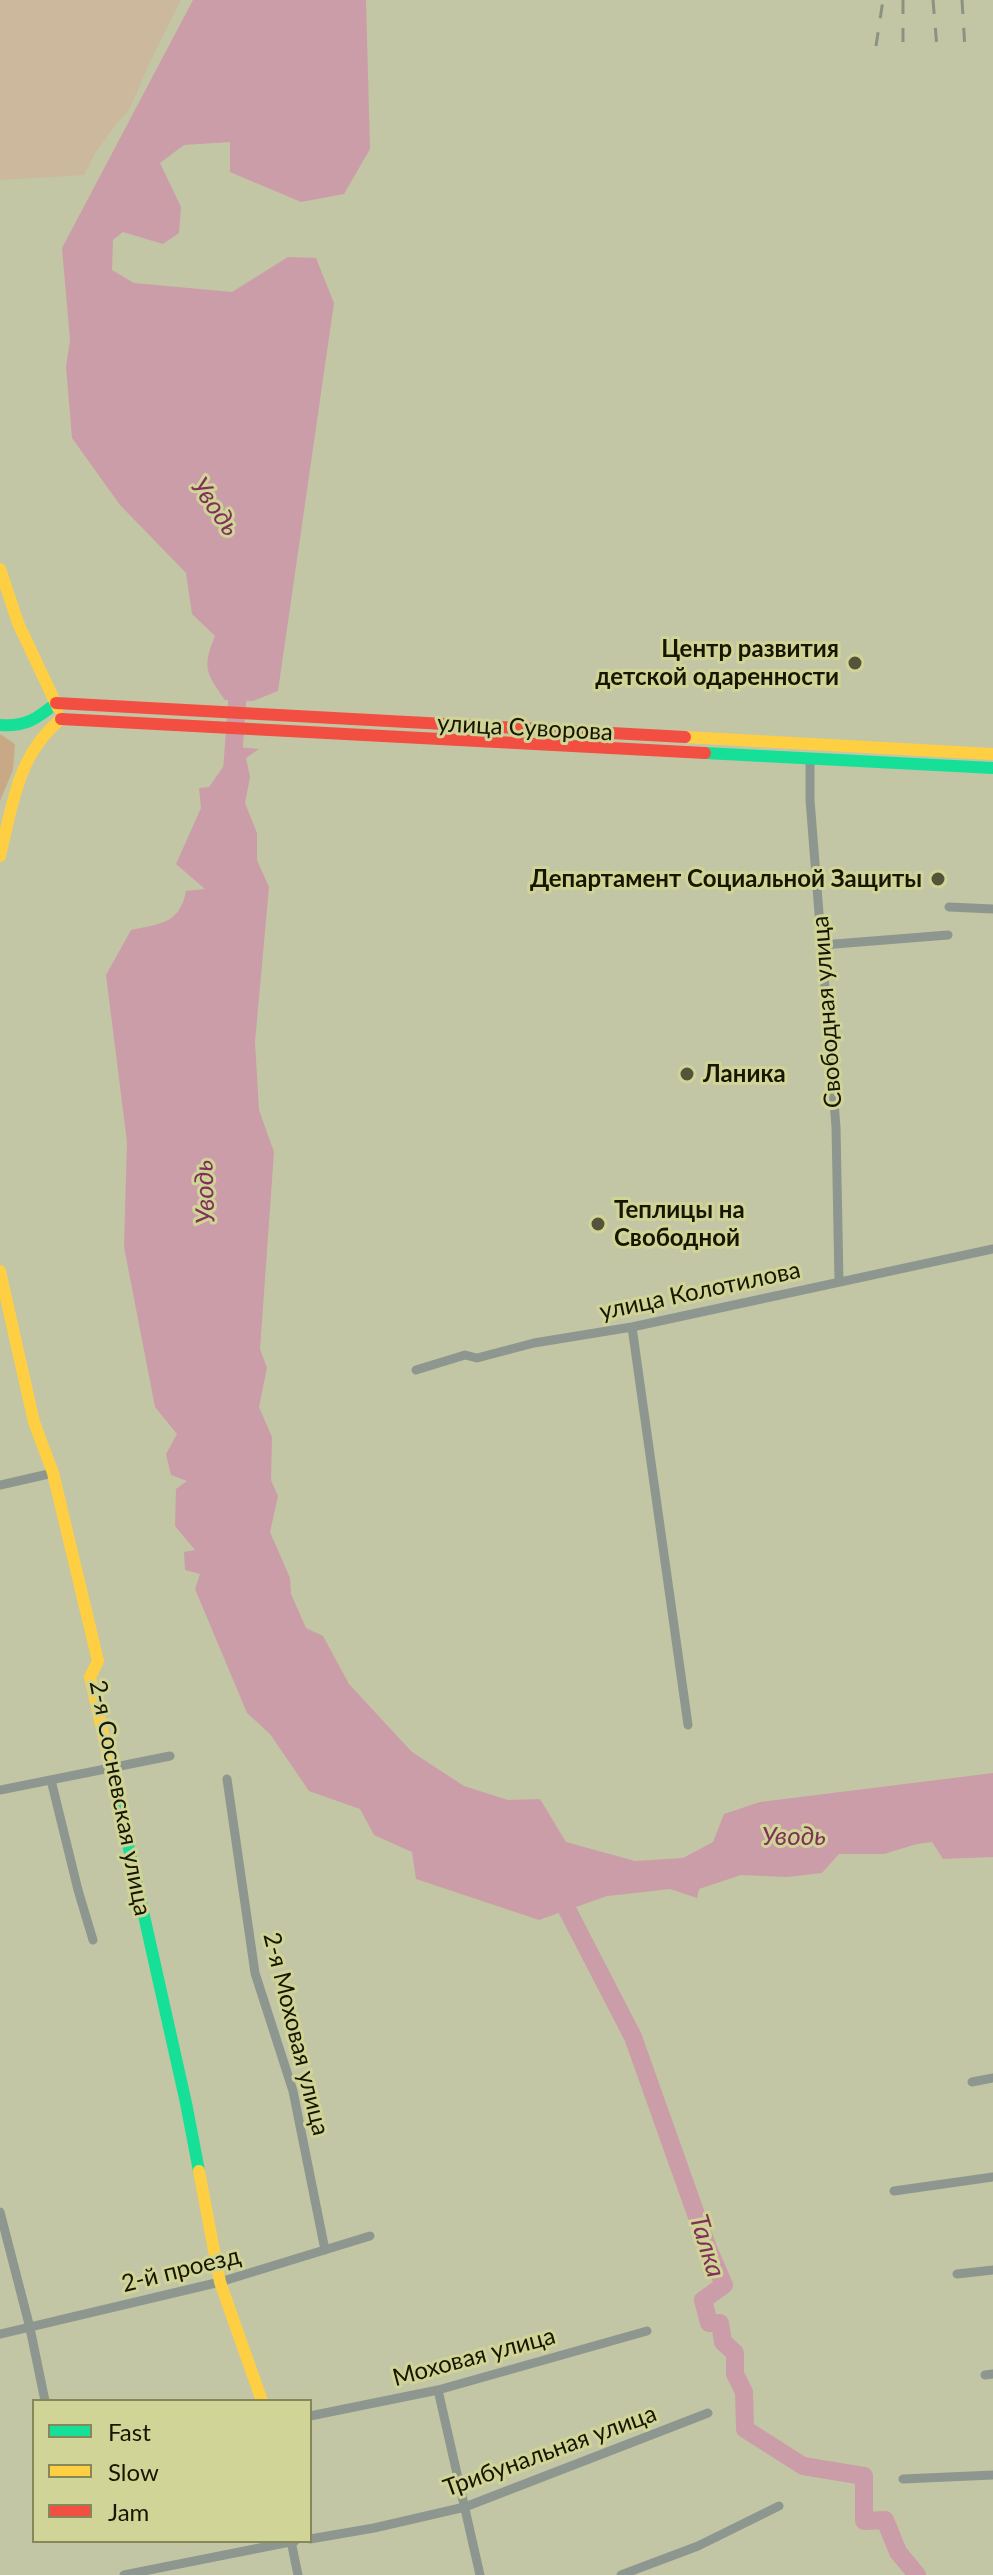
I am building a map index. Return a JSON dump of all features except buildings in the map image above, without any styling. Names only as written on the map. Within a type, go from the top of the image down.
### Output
[{"type":"main road","points":[[0,569],[6,606],[56,703],[61,719],[49,727],[32,748],[14,795],[0,856]]},
{"type":"main road","points":[[0,725],[21,727],[35,721],[56,703]]},
{"type":"main road","name":"улица Суворова","points":[[56,703],[993,754]]},
{"type":"main road","name":"улица Суворова","points":[[61,719],[993,768]]},
{"type":"main road","points":[[475,741],[476,725]]},
{"type":"main road","name":"Свободная улица","points":[[810,759],[811,743]]},
{"type":"main road","name":"2-я Сосневская улица","points":[[0,1271],[34,1422],[53,1473],[98,1661],[90,1677],[186,2103],[220,2282],[261,2399]]},
{"type":"street","name":"Свободная улица","points":[[810,759],[810,800],[836,1127],[839,1281]]},
{"type":"street","points":[[949,907],[993,909]]},
{"type":"street","points":[[822,945],[948,935]]},
{"type":"street","name":"улица Колотилова","points":[[416,1370],[465,1355],[477,1358],[534,1343],[632,1327],[993,1249]]},
{"type":"street","points":[[632,1327],[688,1725]]},
{"type":"street","points":[[0,1485],[53,1473]]},
{"type":"street","points":[[0,1790],[170,1756]]},
{"type":"street","name":"2-я Моховая улица","points":[[227,1779],[255,1973],[293,2091],[325,2250]]},
{"type":"street","points":[[51,1780],[93,1940]]},
{"type":"street","points":[[972,2082],[993,2078]]},
{"type":"street","points":[[894,2191],[993,2177]]},
{"type":"street","points":[[0,2212],[45,2399]]},
{"type":"street","name":"2-й проезд","points":[[0,2334],[220,2282],[370,2236]]},
{"type":"street","points":[[957,2274],[993,2270]]},
{"type":"street","name":"Моховая улица","points":[[312,2416],[438,2390],[647,2331]]},
{"type":"street","points":[[438,2390],[480,2575]]},
{"type":"street","name":"Трибунальная улица","points":[[312,2539],[465,2507],[708,2413]]},
{"type":"street","points":[[903,2479],[993,2475]]},
{"type":"street","points":[[621,2575],[698,2546],[779,2506]]},
{"type":"street","points":[[124,2575],[282,2543]]},
{"type":"street","points":[[292,2543],[298,2575]]},
{"type":"shaded area","points":[[0,0],[181,0],[128,112],[96,152],[84,175],[0,180]]},
{"type":"shaded area","points":[[0,734],[15,744],[13,770],[0,801]]},
{"type":"water","points":[[193,0],[366,0],[370,149],[344,194],[301,202],[230,172],[230,142],[184,145],[160,163],[181,207],[179,233],[163,244],[123,232],[113,240],[112,270],[134,283],[232,292],[288,257],[316,258],[334,303],[278,691],[253,701],[225,700],[208,670],[208,655],[215,636],[192,614],[186,573],[120,505],[72,438],[66,367],[70,340],[62,248]]},
{"type":"water","points":[[226,746],[259,749],[246,758],[250,777],[245,803],[257,833],[257,860],[269,887],[255,1042],[259,1110],[274,1152],[260,1349],[267,1368],[259,1407],[272,1437],[271,1480],[278,1496],[270,1532],[290,1578],[291,1594],[306,1628],[323,1636],[349,1684],[412,1752],[464,1786],[508,1800],[540,1799],[566,1842],[635,1861],[683,1858],[713,1842],[724,1814],[760,1802],[993,1773],[993,1857],[943,1859],[932,1842],[884,1854],[839,1854],[822,1873],[787,1877],[741,1875],[699,1889],[697,1898],[670,1889],[607,1896],[539,1920],[416,1879],[412,1852],[374,1835],[360,1809],[309,1791],[270,1734],[247,1713],[195,1589],[200,1574],[185,1570],[184,1552],[195,1550],[175,1526],[176,1489],[187,1481],[171,1475],[166,1454],[177,1434],[155,1407],[124,1247],[127,1142],[106,975],[131,930],[167,921],[179,910],[186,891],[205,889],[176,864],[201,808],[199,788],[209,787],[225,764]]},
{"type":"waterway","name":"Уводь","points":[[232,771],[239,677]]},
{"type":"waterway","name":"Талка","points":[[557,1890],[633,2037],[724,2285],[703,2300],[709,2323],[720,2323],[723,2342],[735,2353],[735,2374],[744,2392],[745,2429],[803,2466],[864,2476],[864,2521],[885,2520],[898,2552],[917,2575]]},
{"type":"railway","points":[[876,46],[883,0]]},
{"type":"railway","points":[[903,0],[903,49]]},
{"type":"railway","points":[[933,0],[937,48]]},
{"type":"railway","points":[[962,0],[965,49]]},
{"type":"traffic: fast","points":[[0,725],[30,721],[56,703]]},
{"type":"traffic: fast","points":[[705,753],[993,768]]},
{"type":"traffic: fast","points":[[110,1764],[199,2171]]},
{"type":"traffic: slow","points":[[0,569],[18,623],[58,708]]},
{"type":"traffic: slow","points":[[0,856],[13,799],[26,765],[46,733],[61,719]]},
{"type":"traffic: slow","points":[[685,737],[993,754]]},
{"type":"traffic: slow","points":[[0,1271],[34,1422],[53,1473],[98,1661],[90,1677],[110,1764]]},
{"type":"traffic: slow","points":[[199,2171],[220,2282],[261,2399]]},
{"type":"traffic: jam","points":[[56,703],[685,737]]},
{"type":"traffic: jam","points":[[61,719],[705,753]]},
{"type":"place","name":"Центр развития детской одаренности","points":[[855,663]]},
{"type":"place","name":"Департамент Социальной Защиты","points":[[938,879]]},
{"type":"place","name":"Ланика","points":[[687,1074]]},
{"type":"place","name":"Теплицы на Свободной","points":[[598,1224]]}]
